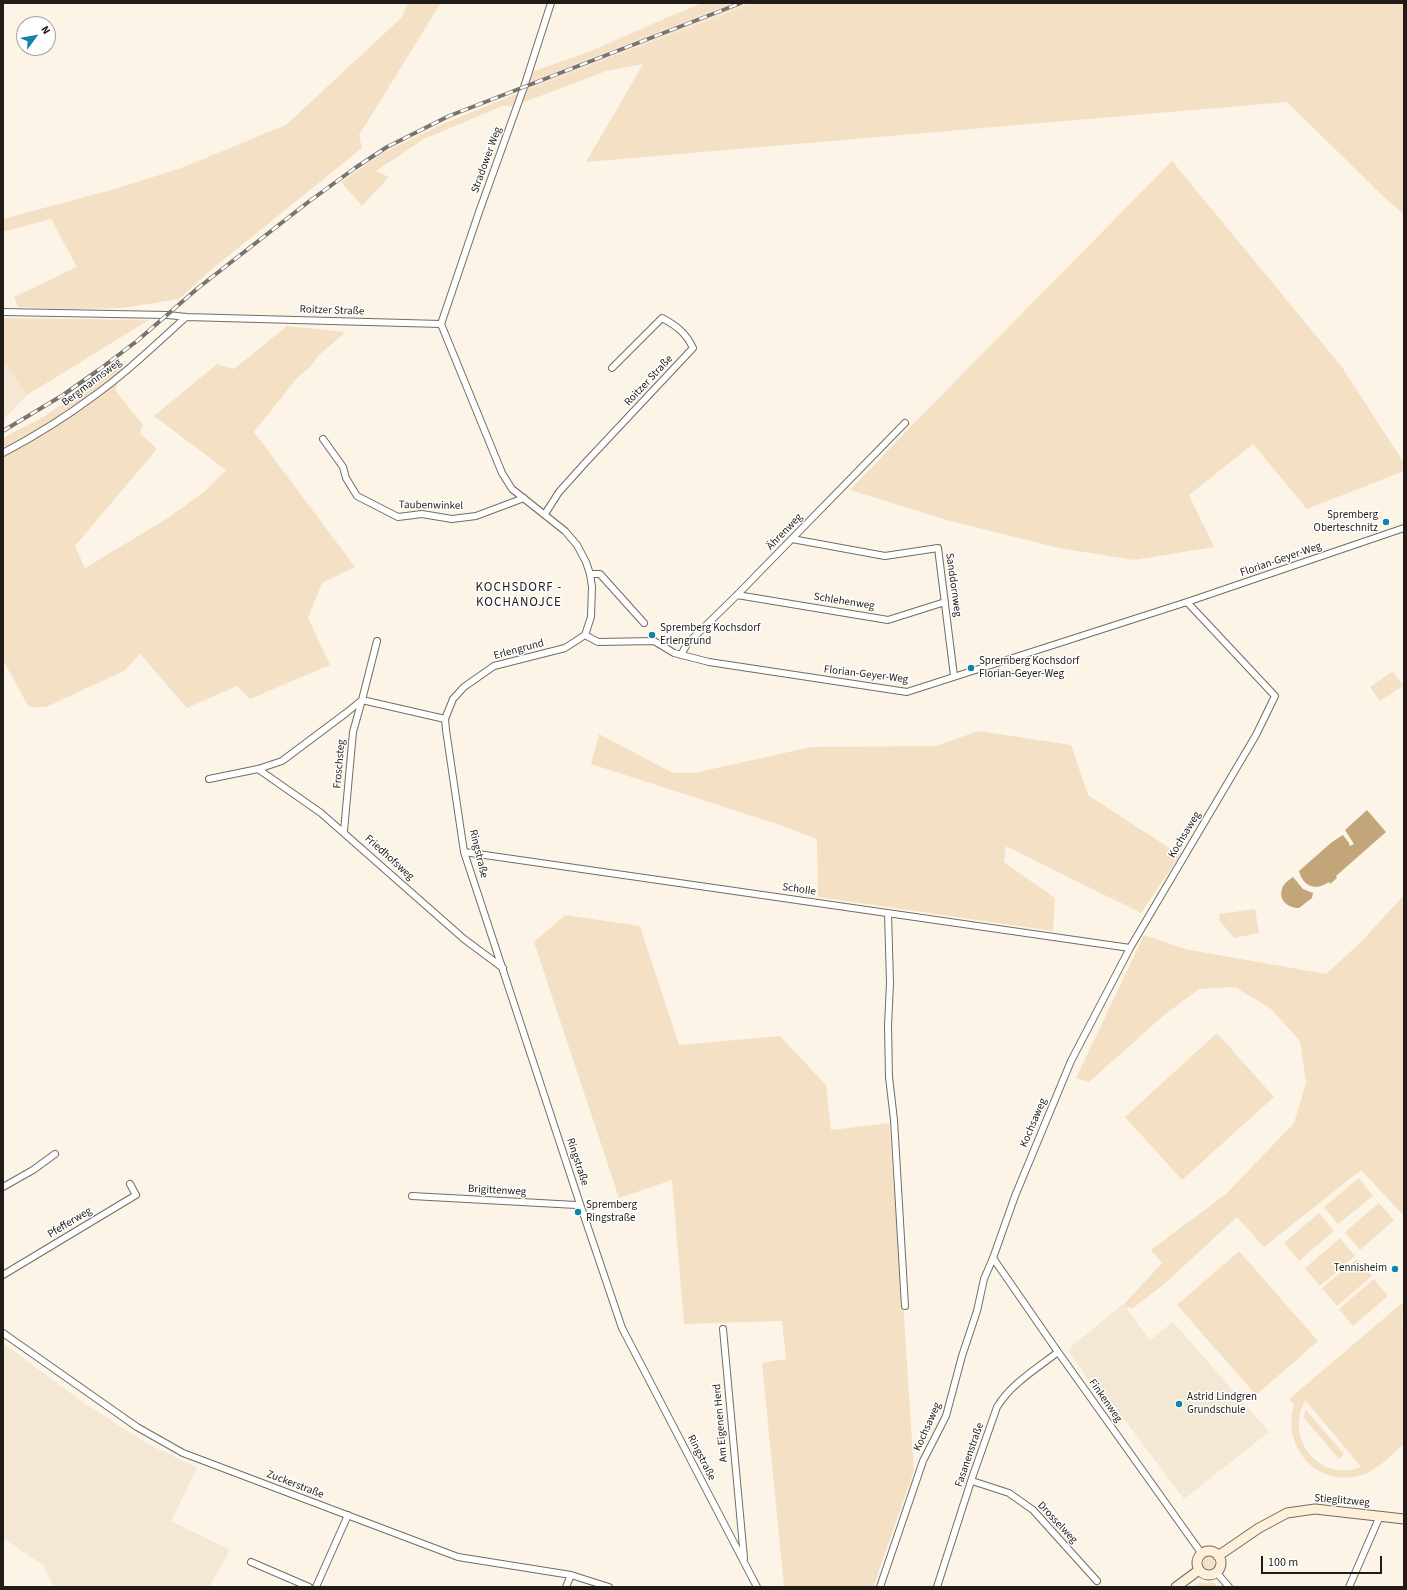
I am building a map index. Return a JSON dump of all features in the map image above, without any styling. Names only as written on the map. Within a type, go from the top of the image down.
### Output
[{"type":"street","name":"Stradower Weg","points":[[441,324],[524,87],[551,3]]},
{"type":"street","name":"Roitzer Straße","points":[[3,312],[168,314],[186,317],[441,324]]},
{"type":"street","name":"Bergmannsweg","points":[[3,453],[60,419],[91,398],[114,380],[186,317]]},
{"type":"street","name":"Roitzer Straße","points":[[545,514],[559,492],[693,348],[688,337],[674,325],[662,318],[612,368]]},
{"type":"street","points":[[441,324],[502,473],[512,489],[565,531],[577,545],[586,562],[592,587],[591,617],[585,635]]},
{"type":"street","name":"Ährenweg","points":[[681,655],[687,644],[905,423]]},
{"type":"street","name":"Taubenwinkel","points":[[323,439],[343,467],[346,478],[357,496],[398,517],[422,514],[452,519],[476,516],[524,498]]},
{"type":"street","name":"Florian-Geyer-Weg","points":[[585,635],[598,642],[654,641],[674,653],[709,662],[907,692],[1187,602],[1404,528]]},
{"type":"street","name":"Sanddornweg","points":[[792,539],[885,556],[938,548],[954,676]]},
{"type":"street","points":[[590,574],[600,574],[644,623]]},
{"type":"street","name":"Schlehenweg","points":[[737,595],[888,620],[945,602]]},
{"type":"street","name":"Kochsaweg","points":[[880,1587],[923,1461],[946,1416],[960,1363],[978,1311],[984,1279],[1015,1196],[1071,1061],[1130,948],[1256,735],[1275,696],[1187,602]]},
{"type":"street","name":"Erlengrund","points":[[445,718],[453,699],[464,687],[494,666],[565,648],[585,635]]},
{"type":"street","points":[[209,779],[258,769],[282,760],[362,700],[377,641]]},
{"type":"street","points":[[362,700],[445,718]]},
{"type":"street","name":"Froschsteg","points":[[344,831],[353,732],[362,700]]},
{"type":"street","name":"Ringstraße","points":[[445,718],[464,852],[622,1328],[757,1587]]},
{"type":"street","name":"Friedhofsweg","points":[[258,769],[344,831],[464,939],[503,968]]},
{"type":"street","name":"Scholle","points":[[464,852],[1130,948]]},
{"type":"street","points":[[888,913],[890,983],[888,1026],[889,1077],[894,1120],[905,1306]]},
{"type":"street","points":[[3,1186],[33,1170],[55,1154]]},
{"type":"street","name":"Pfefferweg","points":[[3,1275],[136,1195],[130,1184]]},
{"type":"street","name":"Brigittenweg","points":[[412,1196],[576,1206],[580,1204]]},
{"type":"street","name":"Finkenweg","points":[[993,1258],[1202,1554]]},
{"type":"street","name":"Am Eigenen Herd","points":[[723,1329],[744,1562]]},
{"type":"street","name":"Zuckerstraße","points":[[3,1333],[137,1427],[183,1453],[458,1557],[571,1575],[609,1587]]},
{"type":"street","name":"Fasanenstraße","points":[[937,1587],[997,1407],[1013,1387],[1058,1352]]},
{"type":"street","name":"Drosselweg","points":[[972,1481],[1010,1493],[1034,1510],[1096,1582]]},
{"type":"street","name":"Stieglitzweg","points":[[1218,1556],[1259,1528],[1287,1513],[1315,1509],[1404,1519]]},
{"type":"street","points":[[316,1587],[348,1515]]},
{"type":"street","points":[[1349,1587],[1380,1516]]},
{"type":"street","points":[[1209,1552],[1218,1556],[1221,1563],[1217,1572],[1205,1575],[1199,1570],[1197,1560],[1202,1554],[1209,1552]]},
{"type":"street","points":[[251,1562],[309,1587]]},
{"type":"street","points":[[1176,1587],[1199,1570]]},
{"type":"street","points":[[1217,1572],[1229,1587]]},
{"type":"street","points":[[566,1587],[571,1575]]},
{"type":"shaded area","points":[[408,3],[441,3],[359,135],[362,148],[212,269],[179,299],[122,308],[71,309],[18,307],[14,297],[77,267],[51,219],[3,232],[3,219],[118,188],[181,168],[286,125],[401,18]]},
{"type":"shaded area","points":[[702,3],[733,3],[529,82],[534,71],[591,51]]},
{"type":"shaded area","points":[[734,3],[754,3],[526,90],[529,82]]},
{"type":"shaded area","points":[[754,3],[1404,3],[1404,214],[1389,202],[1287,102],[586,162],[643,64],[606,71],[522,103],[526,90]]},
{"type":"shaded area","points":[[518,93],[513,106],[502,106],[424,139],[376,171],[389,177],[362,206],[341,182],[383,153],[438,126]]},
{"type":"shaded area","points":[[1172,161],[1342,367],[1404,463],[1404,471],[1307,509],[1253,444],[1189,495],[1214,547],[1134,560],[1059,548],[950,521],[850,490],[918,419]]},
{"type":"shaded area","points":[[3,318],[149,320],[27,395],[3,361]]},
{"type":"shaded area","points":[[287,326],[346,332],[319,355],[310,367],[297,378],[254,432],[355,567],[322,583],[308,618],[330,665],[250,699],[237,686],[187,708],[140,654],[124,671],[46,707],[31,707],[27,704],[3,660],[3,438],[45,416],[126,360],[115,390],[143,425],[140,433],[157,449],[75,546],[85,568],[168,518],[205,491],[226,470],[154,416],[217,364],[234,369]]},
{"type":"shaded area","points":[[3,361],[27,395],[3,420]]},
{"type":"shaded area","points":[[1393,671],[1403,686],[1380,701],[1370,687]]},
{"type":"shaded area","points":[[979,731],[1071,745],[1088,795],[1180,855],[1141,913],[1006,846],[1004,862],[1055,898],[1053,931],[818,897],[817,839],[774,823],[591,764],[599,734],[673,773],[694,773],[811,747],[935,746]]},
{"type":"shaded area","points":[[1367,810],[1386,832],[1336,876],[1337,878],[1330,884],[1329,882],[1315,887],[1307,884],[1299,871],[1332,842],[1343,835],[1350,846],[1354,844],[1345,830]]},
{"type":"shaded area","points":[[1293,877],[1303,889],[1313,893],[1312,898],[1299,908],[1292,907],[1285,903],[1281,893],[1286,882]]},
{"type":"shaded area","points":[[1404,895],[1404,1216],[1361,1170],[1264,1247],[1237,1217],[1162,1286],[1133,1308],[1125,1307],[1125,1303],[1162,1263],[1151,1250],[1226,1194],[1294,1123],[1306,1083],[1300,1041],[1271,1009],[1235,987],[1199,989],[1163,1016],[1089,1082],[1076,1078],[1144,935],[1185,949],[1326,974],[1361,942]]},
{"type":"shaded area","points":[[1255,909],[1259,933],[1234,938],[1220,921],[1219,914]]},
{"type":"shaded area","points":[[565,915],[640,926],[679,1045],[780,1036],[826,1085],[831,1130],[889,1123],[914,1471],[874,1587],[784,1587],[762,1363],[786,1359],[782,1321],[684,1324],[672,1180],[619,1198],[534,942]]},
{"type":"shaded area","points":[[1217,1033],[1274,1097],[1182,1180],[1125,1117]]},
{"type":"shaded area","points":[[1359,1178],[1373,1196],[1338,1224],[1324,1207]]},
{"type":"shaded area","points":[[1379,1203],[1394,1220],[1360,1250],[1345,1232]]},
{"type":"shaded area","points":[[1319,1213],[1334,1231],[1299,1261],[1284,1243]]},
{"type":"shaded area","points":[[1340,1238],[1355,1256],[1320,1286],[1305,1268]]},
{"type":"shaded area","points":[[1239,1251],[1318,1341],[1256,1395],[1177,1305]]},
{"type":"shaded area","points":[[1357,1259],[1372,1276],[1337,1306],[1322,1288]]},
{"type":"shaded area","points":[[1374,1279],[1388,1296],[1353,1326],[1339,1309]]},
{"type":"shaded area","points":[[1402,1303],[1404,1305],[1404,1318],[1401,1320],[1404,1323],[1404,1444],[1384,1462],[1368,1473],[1346,1478],[1331,1476],[1318,1470],[1307,1461],[1298,1449],[1293,1436],[1291,1421],[1294,1405],[1289,1399]],"holes":[[[1306,1401],[1361,1467],[1346,1470],[1332,1469],[1320,1463],[1310,1454],[1303,1443],[1299,1430],[1300,1415]]]},
{"type":"shaded area","name":"Astrid Lindgren Grundschule","points":[[1123,1304],[1150,1340],[1173,1322],[1269,1432],[1184,1499],[1103,1391],[1098,1394],[1069,1352],[1072,1346]]},
{"type":"shaded area","points":[[3,1343],[80,1400],[124,1429],[146,1443],[197,1468],[171,1521],[230,1550],[209,1587],[54,1587],[43,1565],[3,1538]]},
{"type":"shaded area","points":[[1306,1410],[1344,1454],[1339,1459],[1303,1417]]},
{"type":"shaded area","points":[[1207,1557],[1211,1557],[1215,1563],[1211,1569],[1207,1569],[1203,1565],[1203,1561]]},
{"type":"shaded area","points":[[1199,1583],[1215,1583],[1218,1587],[1194,1587]]},
{"type":"railway","points":[[3,431],[63,395],[100,369],[137,341],[198,288],[307,203],[387,147],[449,116],[741,3]]},
{"type":"place","name":"Spremberg Oberteschnitz","points":[[1386,522]]},
{"type":"place","name":"Spremberg Kochsdorf Erlengrund","points":[[652,635]]},
{"type":"place","name":"Spremberg Kochsdorf Florian-Geyer-Weg","points":[[971,668]]},
{"type":"place","name":"Spremberg Ringstraße","points":[[578,1212]]},
{"type":"place","name":"Tennisheim","points":[[1395,1269]]},
{"type":"place","name":"Astrid Lindgren Grundschule","points":[[1179,1404]]},
{"type":"district","name":"KOCHSDORF - KOCHANOJCE","points":[[519,596]]}]
